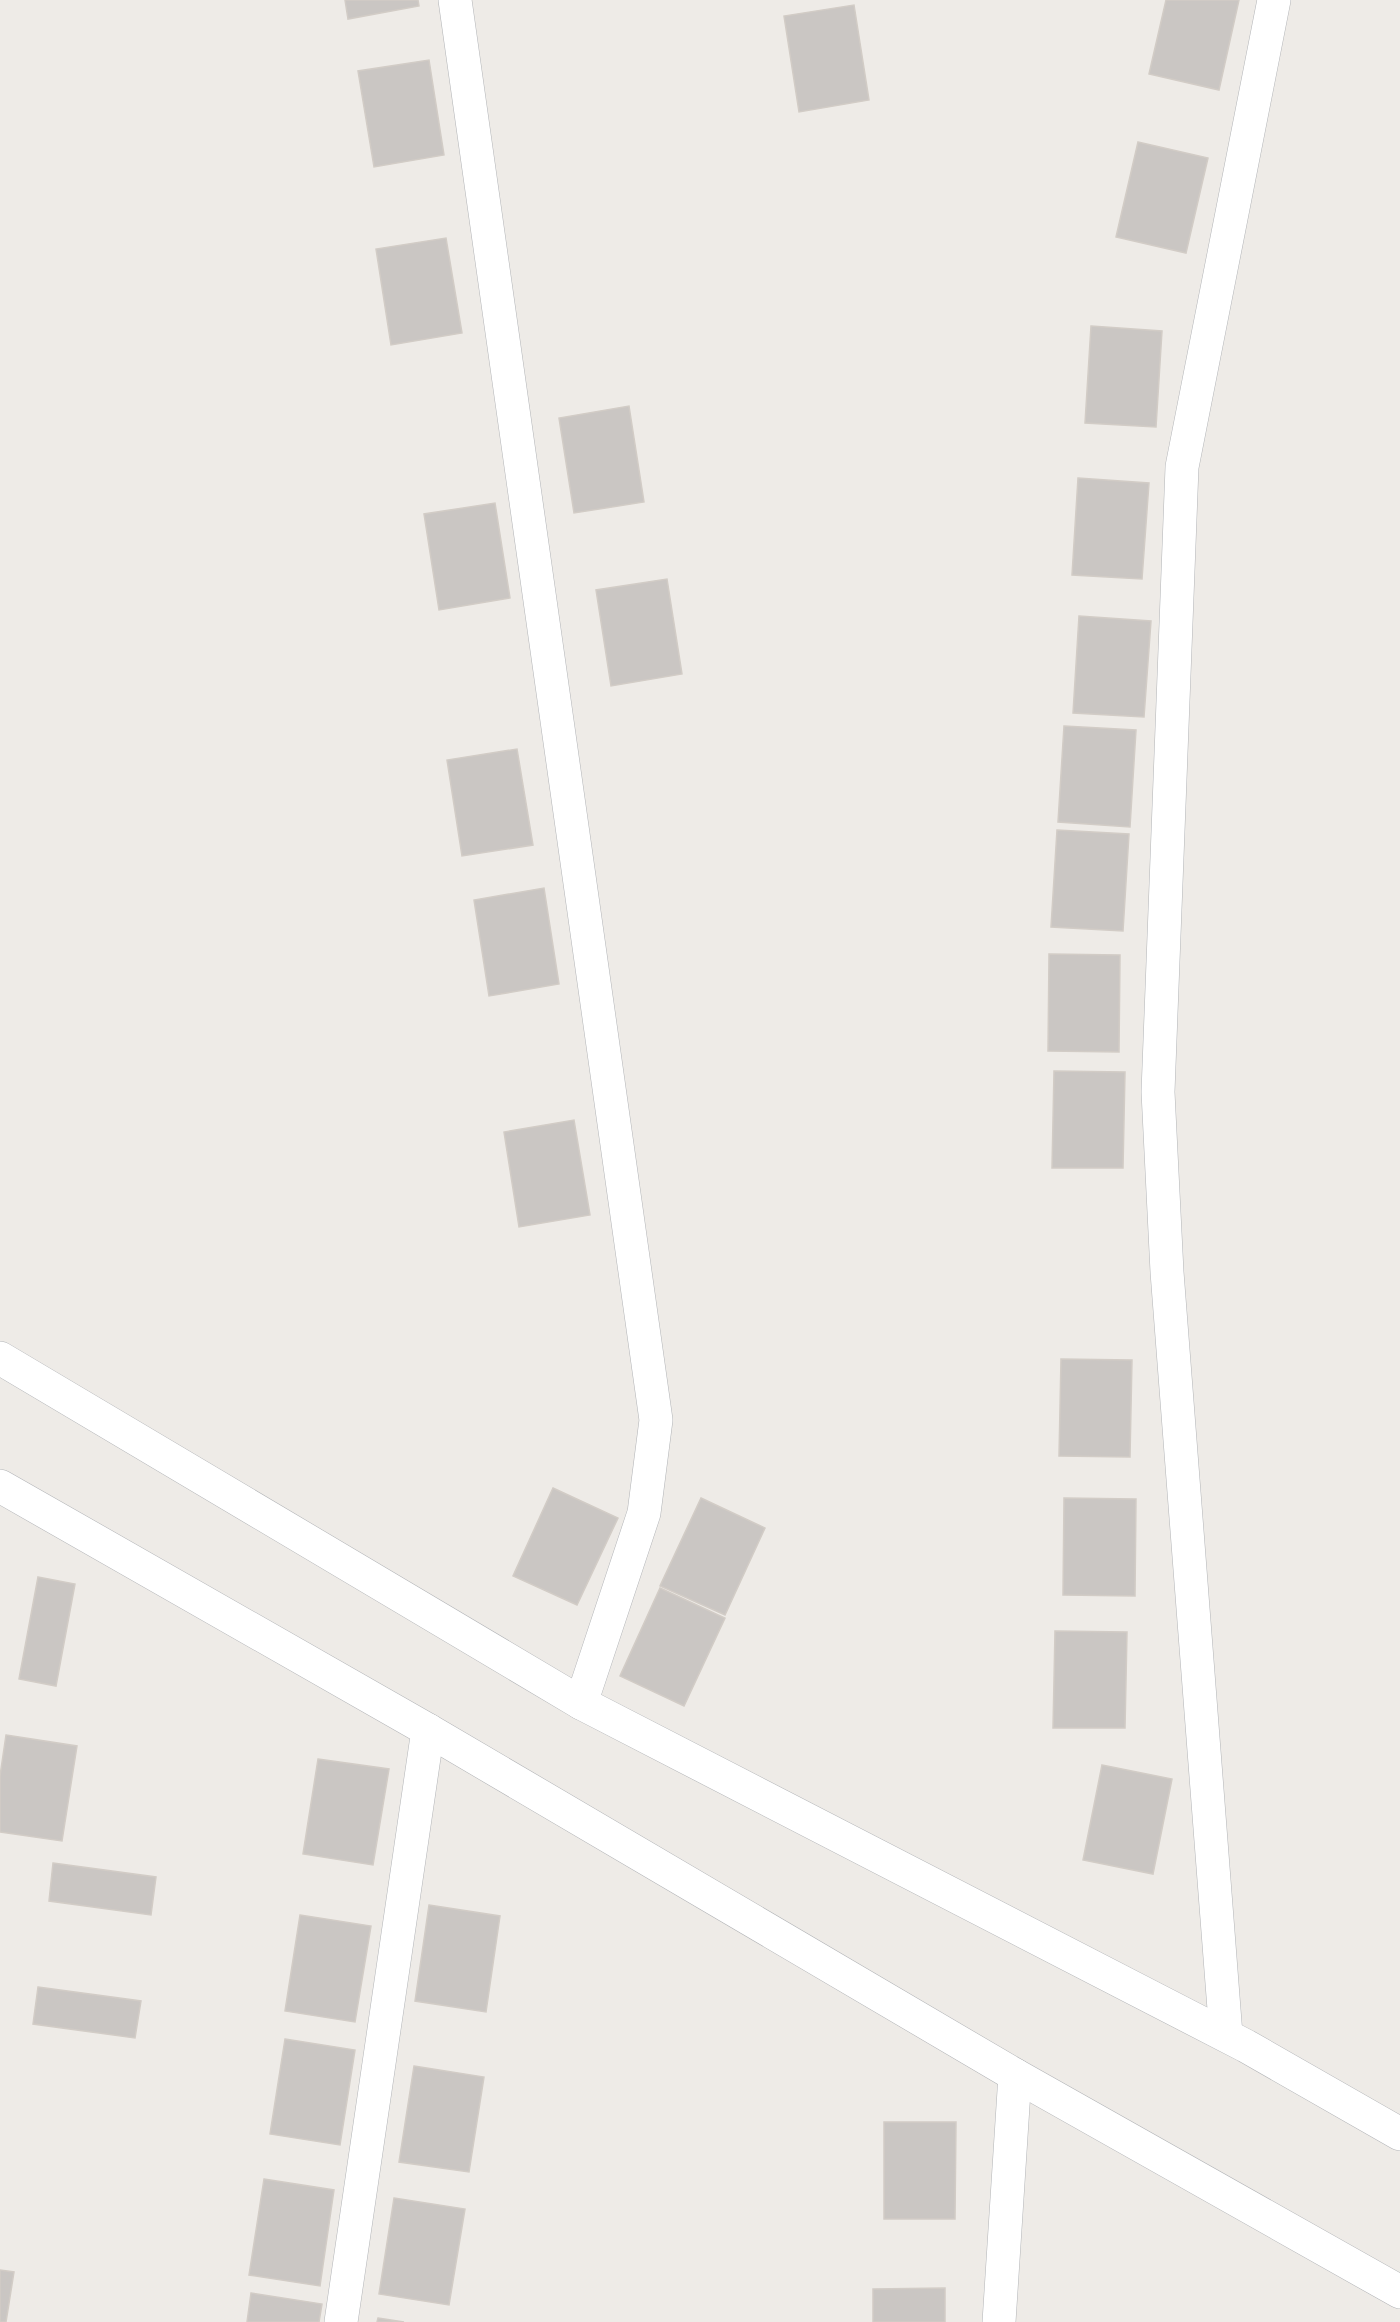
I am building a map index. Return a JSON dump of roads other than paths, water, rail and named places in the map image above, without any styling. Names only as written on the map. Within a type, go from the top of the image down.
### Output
[{"type":"street","points":[[455,0],[656,1420],[644,1513],[581,1703]]},
{"type":"street","points":[[1226,2036],[1167,1272],[1158,1092],[1182,467],[1274,0]]},
{"type":"street","points":[[0,1358],[581,1703],[1226,2036],[1400,2134]]},
{"type":"street","points":[[0,1486],[428,1730],[1015,2075],[1400,2292]]},
{"type":"street","points":[[341,2322],[428,1730]]},
{"type":"street","points":[[999,2322],[1015,2075]]}]
